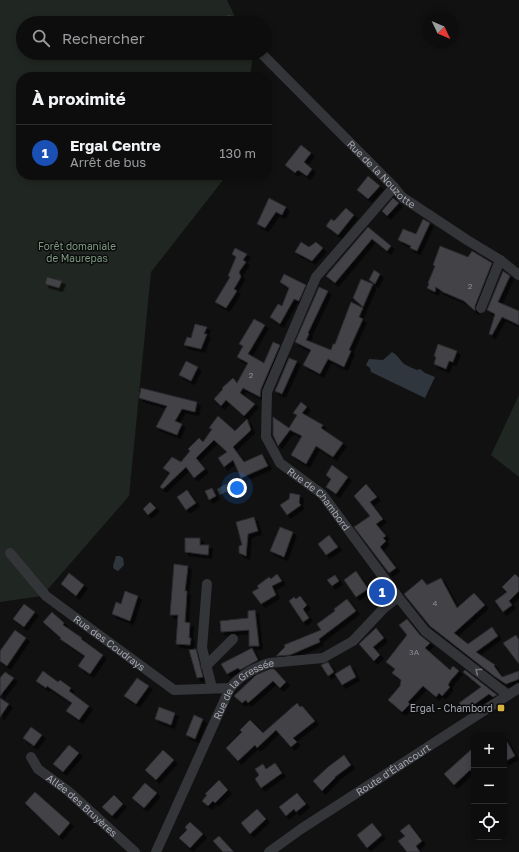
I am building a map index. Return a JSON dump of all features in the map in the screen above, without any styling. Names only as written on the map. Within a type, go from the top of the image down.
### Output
[{"type":"street","name":"Rue de la Nouzotte","points":[[268,60],[394,187],[402,197],[500,260],[519,275]]},
{"type":"street","name":"Rue de Chambord","points":[[394,187],[316,277],[267,392],[266,437],[280,463],[322,494],[398,597],[426,631],[508,695]]},
{"type":"street","points":[[481,308],[500,260]]},
{"type":"street","name":"Rue des Coudrays","points":[[10,553],[46,596],[174,690],[230,688]]},
{"type":"street","points":[[207,584],[202,648],[212,688]]},
{"type":"street","name":"Rue de la Gressée","points":[[156,852],[230,688],[239,677],[269,663],[323,658],[353,641],[384,608],[398,597]]},
{"type":"street","points":[[206,666],[233,639]]},
{"type":"street","name":"Route d'Élancourt","points":[[269,852],[307,825],[519,688]]},
{"type":"street","name":"Allée des Bruyères","points":[[31,757],[38,769],[68,792],[135,852]]},
{"type":"green space","name":"Forêt domaniale de Maurepas","points":[[0,0],[227,0],[235,16],[16,16],[16,60],[252,60],[251,72],[16,72],[16,180],[223,180],[151,272],[129,496],[42,596],[0,602]]},
{"type":"green space","points":[[519,395],[519,477],[491,455]]},
{"type":"shaded area","points":[[392,352],[397,355],[405,365],[417,370],[420,369],[435,377],[425,398],[371,372],[370,368],[366,365],[369,359],[383,360]]},
{"type":"shaded area","points":[[226,484],[229,490],[220,495],[217,489]]},
{"type":"shaded area","points":[[116,556],[123,558],[124,565],[118,571],[114,569],[113,566]]},
{"type":"building","points":[[301,145],[311,153],[304,162],[312,169],[307,176],[298,170],[295,173],[285,165]]},
{"type":"building","points":[[368,176],[380,186],[368,199],[357,190]]},
{"type":"building","points":[[269,198],[286,207],[282,215],[276,212],[265,228],[257,224]]},
{"type":"building","points":[[393,198],[399,203],[387,216],[382,211]]},
{"type":"building","points":[[346,208],[354,215],[338,235],[326,226],[331,219],[334,221]]},
{"type":"building","points":[[423,219],[430,223],[417,251],[410,248],[411,246],[398,240],[403,229],[416,234]]},
{"type":"building","points":[[368,227],[391,246],[387,251],[372,239],[335,283],[326,276]]},
{"type":"building","points":[[301,242],[309,247],[316,242],[323,248],[312,261],[295,252]]},
{"type":"building","points":[[440,246],[468,257],[472,251],[492,263],[475,306],[475,311],[464,301],[443,292],[436,287],[435,292],[427,288]]},
{"type":"building","points":[[235,248],[247,254],[243,260],[246,262],[239,272],[241,277],[234,289],[237,291],[226,308],[215,302],[230,277],[228,276],[236,257],[232,254]]},
{"type":"building","points":[[374,270],[380,274],[375,284],[369,280]]},
{"type":"building","points":[[503,271],[510,276],[498,302],[519,311],[519,325],[502,317],[492,335],[489,334],[495,314],[487,310]]},
{"type":"building","points":[[284,274],[306,285],[299,301],[294,299],[280,324],[270,317],[278,304],[282,306],[289,288],[280,282]]},
{"type":"building","points":[[47,277],[62,281],[59,288],[45,284]]},
{"type":"building","points":[[361,279],[373,284],[363,307],[353,298]]},
{"type":"building","points":[[319,287],[328,291],[306,340],[331,350],[333,344],[335,344],[351,302],[363,308],[359,317],[363,319],[349,350],[351,351],[344,367],[328,359],[320,374],[303,365],[311,350],[295,342]]},
{"type":"building","points":[[254,319],[265,325],[248,354],[264,363],[273,342],[280,345],[261,389],[260,397],[243,388],[240,393],[255,404],[244,416],[226,400],[221,406],[214,399],[223,389],[222,388],[233,378],[237,383],[248,363],[237,357],[243,346],[239,344]]},
{"type":"building","points":[[195,324],[207,327],[204,334],[207,334],[201,349],[184,345],[187,337],[191,338]]},
{"type":"building","points":[[438,344],[457,351],[453,362],[449,361],[446,369],[434,364],[436,357],[434,356]]},
{"type":"building","points":[[289,358],[297,361],[282,394],[275,391]]},
{"type":"building","points":[[186,361],[198,367],[191,381],[179,375]]},
{"type":"building","points":[[141,388],[197,402],[195,412],[182,409],[175,421],[182,424],[177,435],[156,427],[167,406],[139,398]]},
{"type":"building","points":[[301,402],[307,407],[302,413],[323,425],[321,428],[343,443],[333,457],[316,446],[306,464],[291,455],[302,436],[290,430],[278,446],[273,435],[273,417],[289,428],[297,415],[293,413]]},
{"type":"building","points":[[218,416],[235,431],[247,419],[251,430],[233,447],[244,462],[262,454],[268,466],[241,478],[233,460],[224,467],[218,458],[227,452],[214,440],[196,458],[205,469],[194,478],[186,467],[163,489],[160,487],[170,473],[163,468],[172,457],[181,462],[190,451],[188,449],[199,438],[203,442],[212,429],[209,428]]},
{"type":"building","points":[[332,465],[348,477],[336,494],[326,487],[331,479],[326,475]]},
{"type":"building","points":[[366,484],[377,497],[370,502],[383,519],[376,524],[386,536],[383,538],[386,541],[380,547],[396,568],[389,573],[354,527],[370,516],[354,496]]},
{"type":"building","points":[[212,488],[216,496],[209,500],[205,491]]},
{"type":"building","points":[[187,490],[196,503],[186,510],[177,497]]},
{"type":"building","points":[[290,493],[300,495],[299,503],[301,505],[287,515],[280,505],[289,499]]},
{"type":"building","points":[[150,502],[156,508],[148,515],[143,509]]},
{"type":"building","points":[[254,517],[258,531],[248,534],[246,556],[239,553],[239,546],[242,545],[236,522]]},
{"type":"building","points":[[280,527],[293,532],[284,557],[270,551]]},
{"type":"building","points":[[329,535],[338,547],[326,555],[318,544]]},
{"type":"building","points":[[185,538],[200,538],[200,545],[209,545],[208,555],[185,552]]},
{"type":"building","points":[[174,564],[188,566],[185,591],[187,591],[185,622],[190,623],[190,645],[176,644],[178,615],[170,615]]},
{"type":"building","points":[[356,571],[368,589],[356,597],[344,580]]},
{"type":"building","points":[[69,573],[84,585],[76,596],[61,584]]},
{"type":"building","points":[[277,574],[282,581],[272,586],[276,595],[261,604],[252,592],[259,588],[257,586],[269,577],[271,579]]},
{"type":"building","points":[[515,574],[519,578],[519,591],[509,601],[512,605],[503,612],[495,601],[507,592],[502,587]]},
{"type":"building","points":[[335,575],[339,581],[332,586],[327,580]]},
{"type":"building","points":[[441,578],[457,608],[474,593],[485,605],[454,633],[468,644],[492,627],[498,636],[476,652],[495,665],[494,666],[502,677],[519,671],[519,679],[506,684],[494,676],[430,626],[404,594],[422,579],[427,585]]},
{"type":"building","points":[[125,591],[138,596],[130,621],[112,614],[116,602],[121,604]]},
{"type":"building","points":[[300,596],[307,605],[303,609],[309,618],[303,622],[289,601],[294,597],[296,599]]},
{"type":"building","points":[[347,599],[356,611],[319,639],[320,642],[290,655],[276,656],[285,647],[284,645],[321,630],[317,624],[335,611],[334,609]]},
{"type":"building","points":[[24,604],[35,612],[24,627],[13,619]]},
{"type":"building","points":[[255,610],[259,646],[249,646],[249,630],[221,632],[220,621],[248,618],[248,611]]},
{"type":"building","points":[[52,612],[64,623],[63,625],[103,655],[90,674],[78,666],[85,656],[60,639],[61,638],[43,622]]},
{"type":"building","points":[[407,619],[420,635],[430,643],[425,648],[450,670],[453,666],[459,671],[448,685],[450,687],[442,696],[439,693],[436,697],[423,686],[408,702],[410,704],[402,712],[388,700],[400,686],[401,680],[392,673],[395,669],[386,662],[407,635],[399,625]]},
{"type":"building","points":[[376,628],[384,638],[373,647],[380,655],[374,661],[359,644]]},
{"type":"building","points":[[15,630],[26,638],[7,666],[0,661],[0,651]]},
{"type":"building","points":[[516,635],[519,640],[519,664],[503,643]]},
{"type":"building","points":[[252,648],[258,660],[240,670],[238,668],[227,674],[221,664]]},
{"type":"building","points":[[196,649],[203,677],[197,678],[189,650]]},
{"type":"building","points":[[328,662],[334,672],[328,676],[321,665]]},
{"type":"building","points":[[350,665],[356,677],[342,685],[335,674]]},
{"type":"building","points":[[270,669],[274,669],[286,682],[280,688],[273,681],[248,703],[246,700],[242,703],[234,696],[256,675]]},
{"type":"building","points":[[465,670],[497,695],[493,697],[489,694],[465,711],[459,703],[481,687],[463,672]]},
{"type":"building","points":[[43,671],[58,682],[60,680],[71,688],[69,691],[89,706],[79,720],[66,711],[72,703],[47,686],[46,688],[36,681]]},
{"type":"building","points":[[5,672],[14,678],[0,696],[0,678]]},
{"type":"building","points":[[137,678],[149,686],[136,704],[124,696]]},
{"type":"building","points":[[0,698],[9,704],[0,717]]},
{"type":"building","points":[[297,703],[300,707],[302,706],[315,721],[293,738],[297,742],[291,747],[276,730],[257,748],[255,745],[238,761],[226,748],[242,732],[240,730],[250,720],[263,733]]},
{"type":"building","points":[[159,707],[175,713],[171,725],[155,719]]},
{"type":"building","points":[[194,715],[203,719],[195,739],[186,735]]},
{"type":"building","points":[[31,727],[42,735],[34,746],[23,738]]},
{"type":"building","points":[[507,741],[515,756],[507,760]]},
{"type":"building","points":[[69,745],[79,753],[63,772],[53,764]]},
{"type":"building","points":[[163,750],[174,760],[156,780],[145,770]]},
{"type":"building","points":[[471,750],[471,771],[470,770],[454,785],[444,774]]},
{"type":"building","points":[[344,755],[351,765],[335,777],[322,791],[313,781]]},
{"type":"building","points":[[275,763],[282,773],[261,788],[255,779],[259,775],[255,769],[263,764],[266,769]]},
{"type":"building","points":[[219,780],[228,790],[215,803],[213,801],[208,806],[202,801],[207,795],[205,794]]},
{"type":"building","points":[[145,783],[157,793],[144,808],[132,798]]},
{"type":"building","points":[[35,792],[70,823],[59,836],[25,803]]},
{"type":"building","points":[[297,793],[306,804],[296,812],[294,809],[286,816],[279,807]]},
{"type":"building","points":[[114,795],[123,804],[112,816],[102,807]]},
{"type":"building","points":[[257,809],[266,819],[250,834],[241,823]]},
{"type":"building","points":[[190,822],[203,834],[190,848],[179,838],[187,830],[185,827]]},
{"type":"building","points":[[372,823],[382,835],[367,848],[357,835]]},
{"type":"building","points":[[409,824],[422,841],[416,846],[420,852],[407,852],[398,841],[405,836],[400,831]]},
{"type":"building","points":[[219,836],[234,852],[223,852],[213,841]]},
{"type":"place","name":"Ergal Centre","points":[[382,592]]},
{"type":"place","name":"Ergal - Chambord","points":[[501,708]]}]
